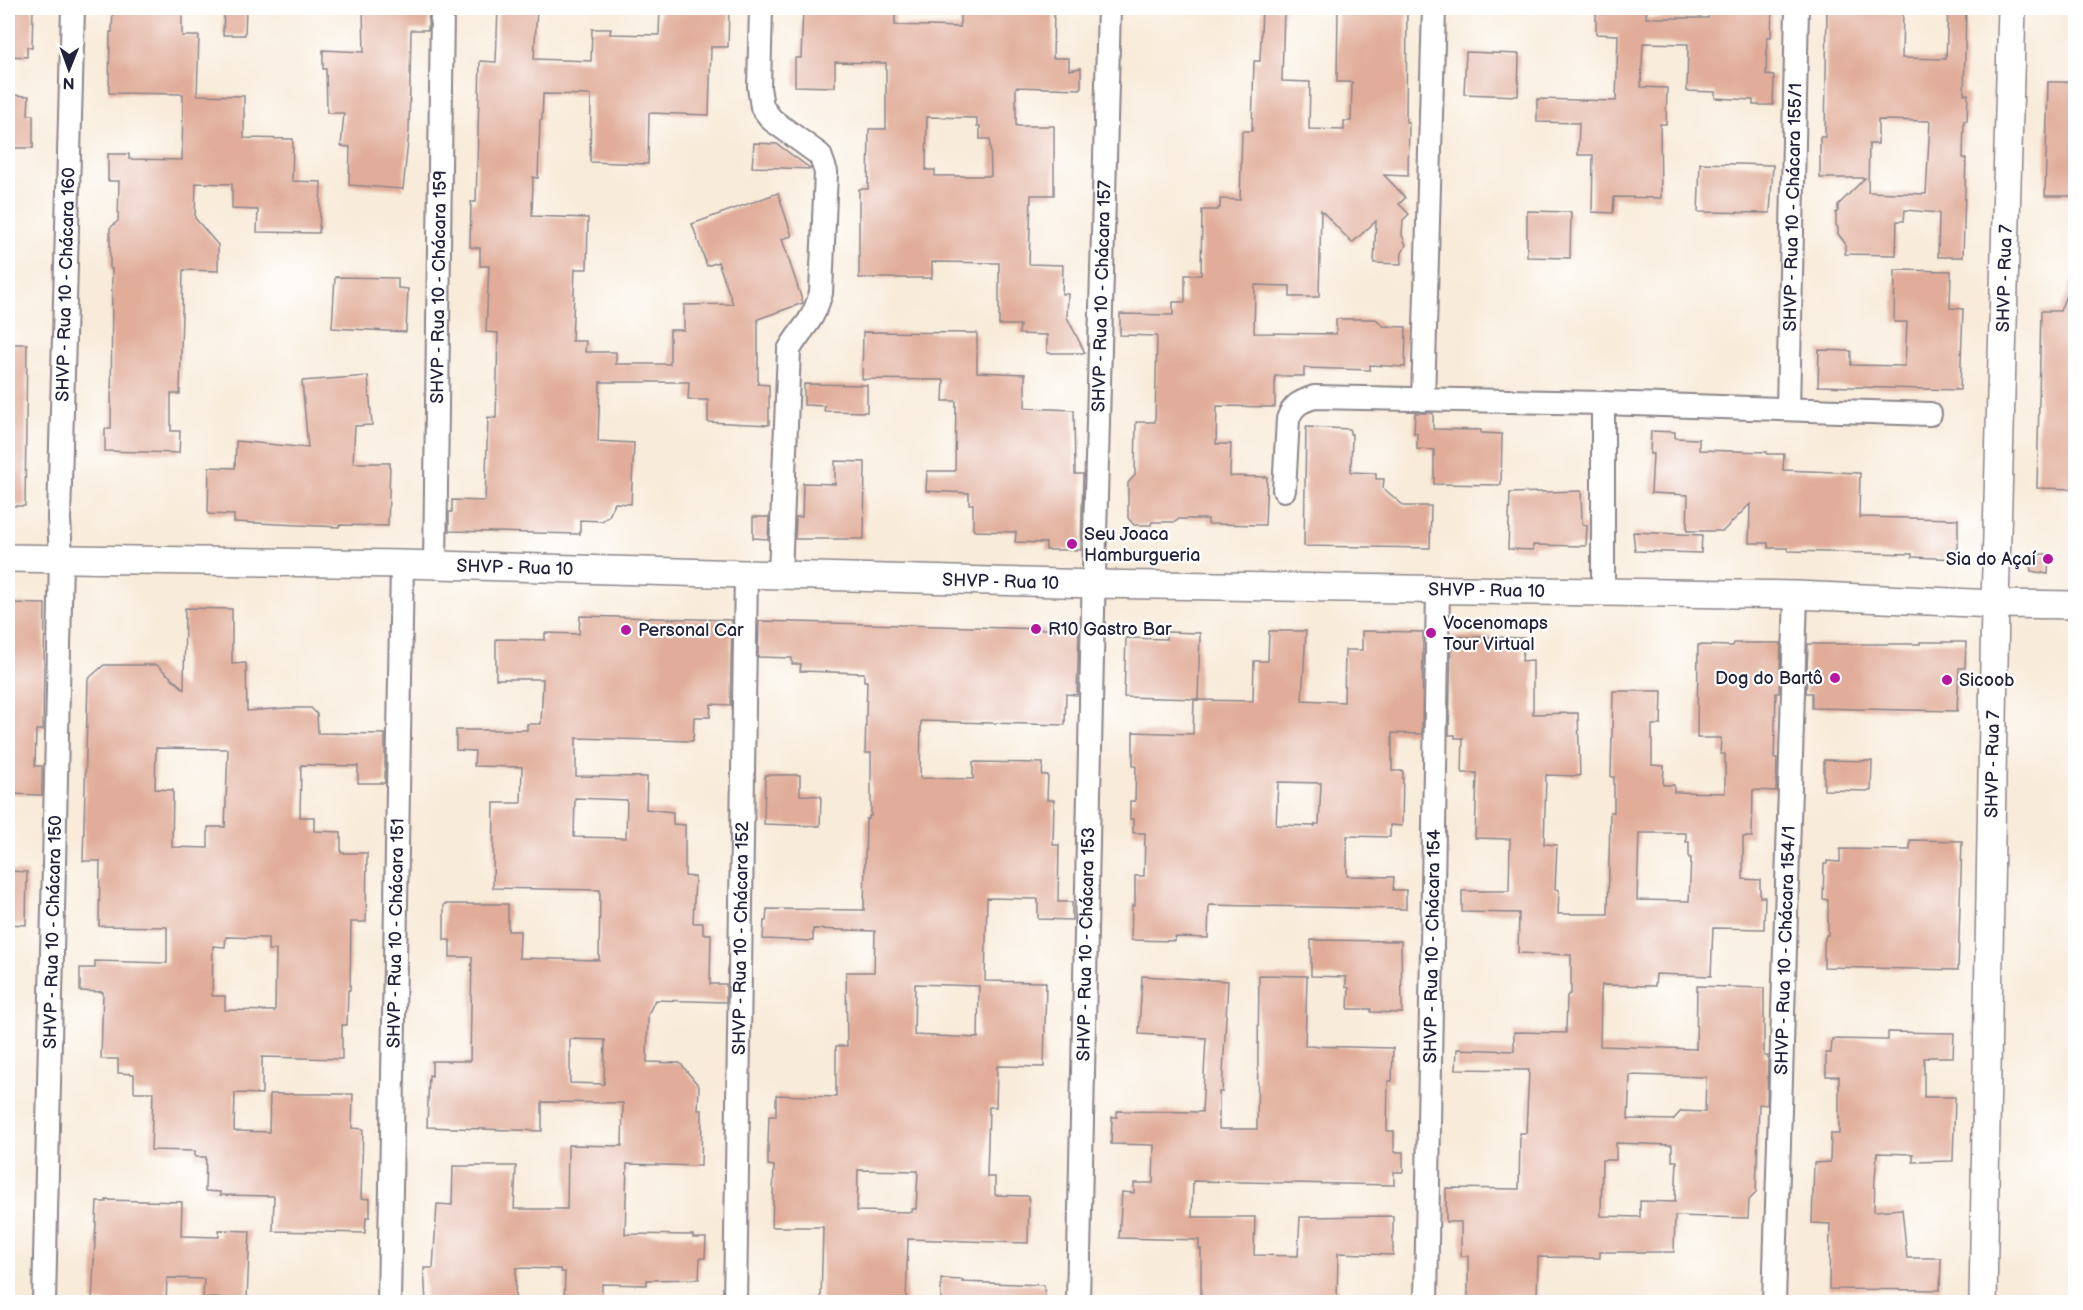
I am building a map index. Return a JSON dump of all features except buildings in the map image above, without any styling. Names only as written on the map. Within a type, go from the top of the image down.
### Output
[{"type":"street","name":"SHVP - Rua 10 - Chácara 160","points":[[61,560],[59,519],[73,8]]},
{"type":"street","name":"SHVP - Rua 10 - Chácara 159","points":[[435,566],[442,8]]},
{"type":"street","points":[[761,8],[759,87],[762,107],[772,120],[820,155],[826,172],[821,293],[812,316],[797,334],[789,350],[780,575]]},
{"type":"street","name":"SHVP - Rua 10 - Chácara 157","points":[[1094,584],[1109,8]]},
{"type":"street","points":[[1423,400],[1434,8]]},
{"type":"street","name":"SHVP - Rua 10 - Chácara 155/1","points":[[1788,408],[1797,8]]},
{"type":"street","name":"SHVP - Rua 7","points":[[1983,1302],[1995,604],[2012,8]]},
{"type":"street","points":[[1284,490],[1288,419],[1292,409],[1299,403],[1314,397],[1603,402],[1930,414]]},
{"type":"street","points":[[1603,402],[1603,592]]},
{"type":"street","name":"SHVP - Rua 10","points":[[8,558],[402,564],[1094,584],[1796,596],[2076,605]]},
{"type":"street","name":"SHVP - Rua 10 - Chácara 150","points":[[44,1302],[61,560]]},
{"type":"street","name":"SHVP - Rua 10 - Chácara 151","points":[[389,1302],[402,564]]},
{"type":"street","name":"SHVP - Rua 10 - Chácara 152","points":[[735,1302],[746,573]]},
{"type":"street","name":"SHVP - Rua 10 - Chácara 153","points":[[1078,1302],[1094,584]]},
{"type":"street","name":"SHVP - Rua 10 - Chácara 154","points":[[1426,1302],[1438,590]]},
{"type":"street","name":"SHVP - Rua 10 - Chácara 154/1","points":[[1774,1302],[1796,596]]},
{"type":"place","name":"Seu Joaca Hamburgueria","points":[[1072,544]]},
{"type":"place","name":"Sia do Açaí","points":[[2048,559]]},
{"type":"place","name":"R10 Gastro Bar","points":[[1036,629]]},
{"type":"place","name":"Personal Car","points":[[626,630]]},
{"type":"place","name":"Vocenomaps Tour Virtual","points":[[1431,633]]},
{"type":"place","name":"Dog do Bartô","points":[[1835,678]]},
{"type":"place","name":"Sicoob","points":[[1947,680]]}]
